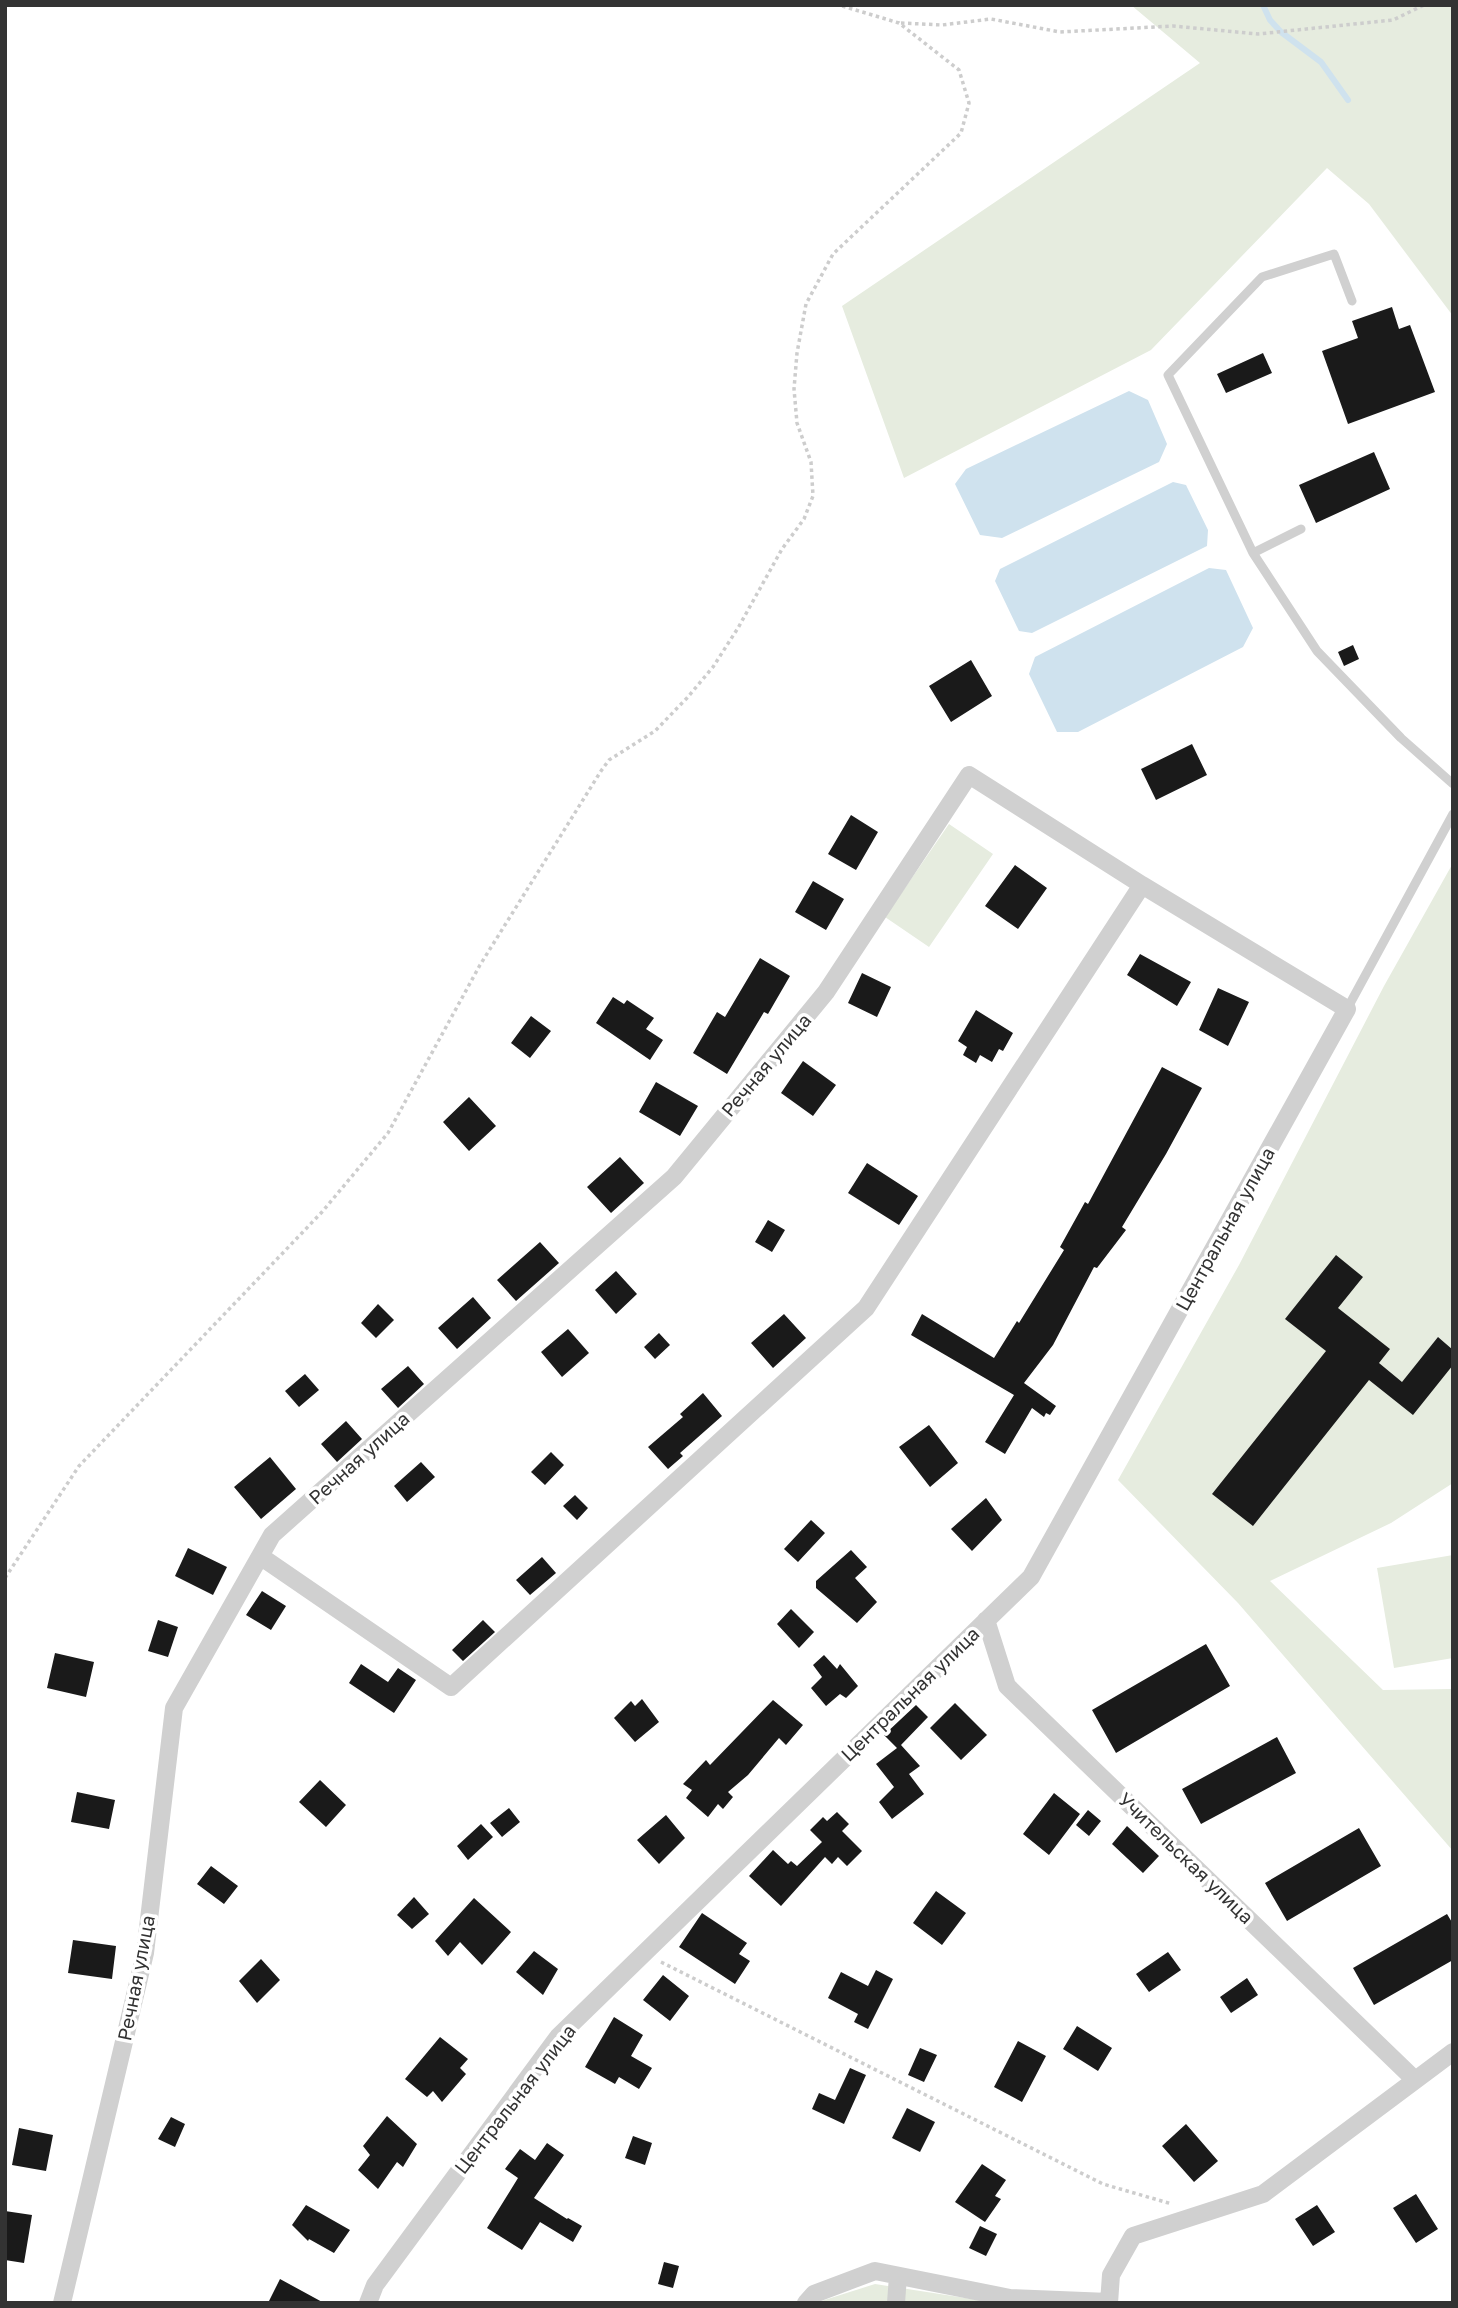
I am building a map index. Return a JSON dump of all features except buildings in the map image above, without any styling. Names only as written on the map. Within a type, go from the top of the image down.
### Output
[{"type":"street","name":"Речная улица","points":[[62,2303],[145,1953],[174,1708],[272,1535],[674,1177],[826,992],[969,775],[1142,885]]},
{"type":"street","points":[[260,1556],[451,1687],[866,1308],[1142,885],[1347,1009]]},
{"type":"street","name":"Центральная улица","points":[[368,2303],[375,2285],[558,2037],[1031,1577],[1347,1009]]},
{"type":"street","name":"Учительская улица","points":[[986,1620],[1007,1686],[1414,2079]]},
{"type":"street","points":[[806,2303],[814,2294],[875,2271],[1010,2298],[1109,2302],[1111,2275],[1133,2236],[1263,2194],[1453,2052]]},
{"type":"street","points":[[896,2303],[898,2276]]},
{"type":"lane","points":[[1352,301],[1334,254],[1262,277],[1168,375],[1253,553],[1317,651],[1401,738],[1453,784]]},
{"type":"lane","points":[[1253,553],[1301,529]]},
{"type":"lane","points":[[1347,1009],[1453,814]]},
{"type":"path","points":[[839,5],[899,23],[942,25],[991,19],[1060,32],[1173,26],[1258,34],[1394,20],[1424,5]]},
{"type":"path","points":[[5,1578],[79,1466],[322,1212],[388,1133],[480,965],[601,771],[609,760],[654,731],[713,667],[782,549],[804,519],[813,496],[811,462],[797,423],[794,389],[797,352],[806,303],[833,254],[961,132],[970,103],[959,70],[899,23]]},
{"type":"path","points":[[644,1953],[1102,2184],[1205,2213]]},
{"type":"shaded area","points":[[1131,5],[1453,5],[1453,316],[1369,204],[1327,168],[1151,350],[904,478],[842,306],[1200,63]]},
{"type":"shaded area","points":[[949,824],[993,854],[929,947],[885,917]]},
{"type":"shaded area","points":[[1453,863],[1453,1483],[1391,1523],[1270,1581],[1383,1690],[1453,1689],[1453,1851],[1238,1603],[1118,1480],[1239,1265],[1384,986]]},
{"type":"shaded area","points":[[1453,1555],[1453,1658],[1394,1668],[1377,1568]]},
{"type":"shaded area","points":[[875,2284],[998,2303],[815,2303]]},
{"type":"water","points":[[1129,391],[1148,400],[1167,444],[1159,462],[1002,538],[980,535],[955,484],[966,469]]},
{"type":"water","points":[[1173,482],[1186,485],[1208,530],[1207,546],[1032,633],[1019,631],[995,581],[1000,569]]},
{"type":"water","points":[[1209,568],[1226,570],[1253,628],[1243,647],[1078,732],[1057,732],[1029,674],[1035,657]]},
{"type":"waterway","points":[[1263,5],[1270,20],[1281,32],[1321,62],[1348,100]]}]
